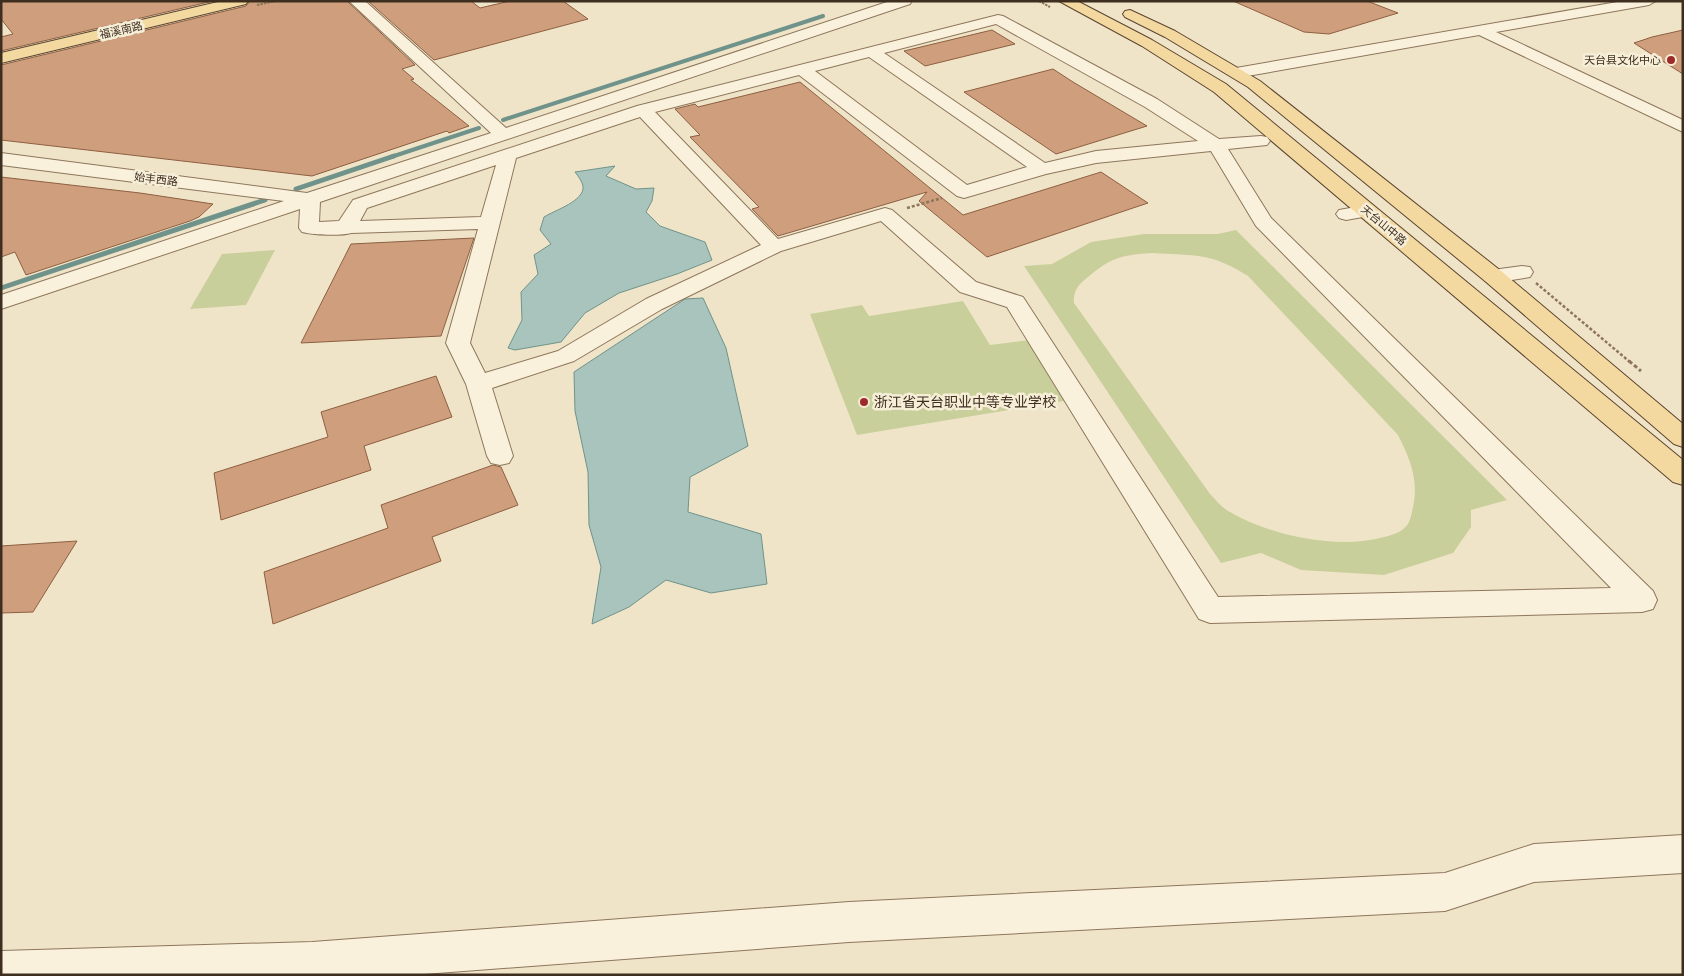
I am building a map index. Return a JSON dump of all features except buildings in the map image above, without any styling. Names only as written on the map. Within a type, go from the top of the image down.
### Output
[{"type":"main road","name":"福溪南路","points":[[1,58],[241,1]]},
{"type":"main road","name":"天台山中路","points":[[1066,1],[1147,43],[1220,88],[1683,475]]},
{"type":"main road","points":[[1105,1],[1170,34],[1254,84],[1493,276],[1683,438]]},
{"type":"street","points":[[356,1],[506,145]]},
{"type":"street","points":[[344,229],[360,204],[506,145],[905,1]]},
{"type":"street","points":[[1236,73],[1649,1]]},
{"type":"street","points":[[1,302],[310,198],[506,145],[998,18],[1151,103],[1216,145],[1263,222],[1642,600],[1210,610],[1015,302],[968,287],[885,214],[774,247],[654,304],[566,356],[478,384]]},
{"type":"street","points":[[1482,31],[1683,127]]},
{"type":"street","points":[[871,51],[1042,169]]},
{"type":"street","points":[[802,69],[964,192],[1042,169],[1096,157],[1261,141]]},
{"type":"street","points":[[643,110],[774,247]]},
{"type":"street","points":[[500,456],[478,384],[458,343],[491,222],[506,145]]},
{"type":"street","name":"始丰西路","points":[[1,159],[310,198]]},
{"type":"street","points":[[310,198],[309,228],[344,229],[491,222]]},
{"type":"street","points":[[1346,214],[1367,211]]},
{"type":"street","points":[[1493,276],[1522,272]]},
{"type":"street","points":[[1,971],[312,962],[849,922],[1445,892],[1534,863],[1683,854]]},
{"type":"path","points":[[885,214],[964,192]]},
{"type":"green space","points":[[1236,230],[1507,500],[1471,510],[1471,527],[1453,553],[1384,575],[1301,570],[1261,553],[1221,563],[1024,266],[1052,264],[1091,242],[1144,234],[1218,234]],"holes":[[[1153,253],[1192,255],[1213,259],[1235,268],[1248,276],[1398,435],[1410,461],[1415,488],[1411,517],[1405,528],[1391,535],[1366,541],[1346,542],[1305,538],[1265,528],[1247,520],[1224,508],[1210,494],[1074,303],[1075,292],[1084,280],[1096,270],[1118,258]]]},
{"type":"green space","points":[[275,250],[246,305],[190,309],[222,254]]},
{"type":"green space","points":[[963,301],[990,345],[1029,340],[1064,401],[857,435],[810,314],[862,305],[869,316]]},
{"type":"water","points":[[615,166],[606,176],[636,189],[654,188],[652,201],[646,212],[660,226],[705,242],[712,260],[619,293],[585,313],[561,342],[515,350],[508,348],[522,320],[521,292],[538,274],[534,255],[551,244],[540,230],[544,217],[574,201],[579,196],[583,186],[575,172]]},
{"type":"water","points":[[703,298],[726,348],[748,446],[690,477],[688,512],[761,534],[767,584],[711,593],[666,580],[629,607],[592,624],[601,567],[589,525],[588,472],[575,411],[574,372],[685,299]]},
{"type":"waterway","points":[[503,120],[823,16]]},
{"type":"waterway","points":[[392,157],[479,128]]},
{"type":"waterway","points":[[296,189],[392,157]]},
{"type":"waterway","points":[[1,288],[265,200]]},
{"type":"place","name":"天台县文化中心","points":[[1671,60]]},
{"type":"place","name":"浙江省天台职业中等专业学校","points":[[864,402]]}]
